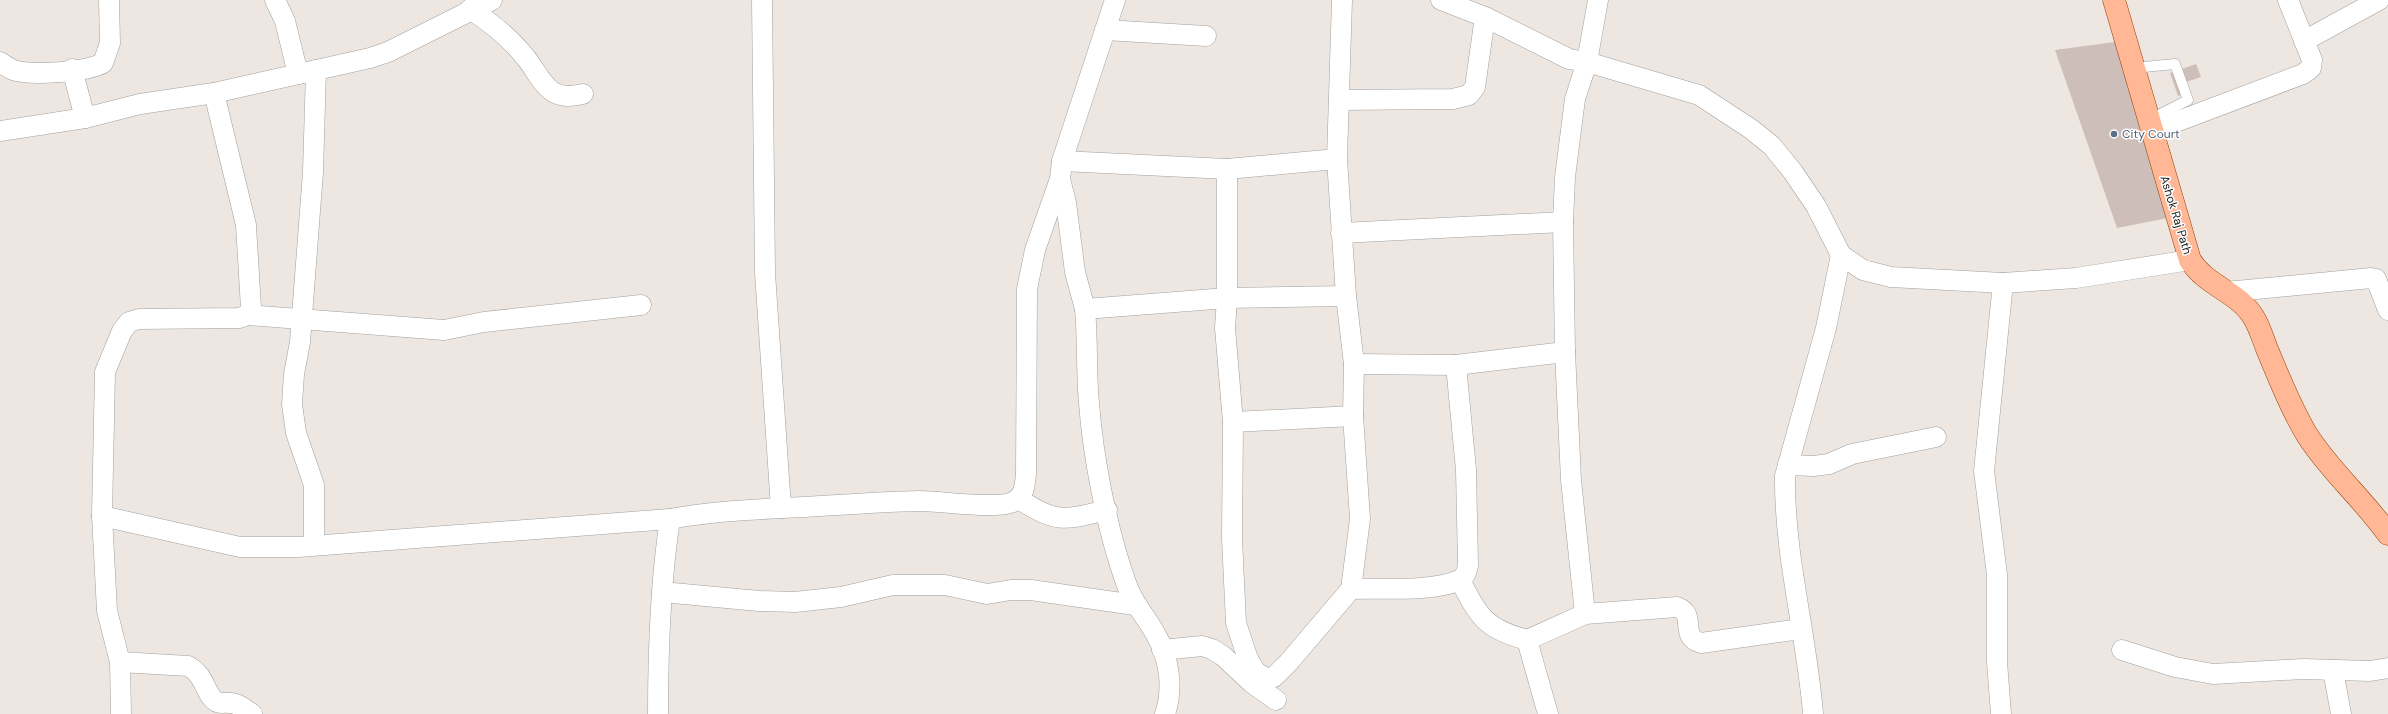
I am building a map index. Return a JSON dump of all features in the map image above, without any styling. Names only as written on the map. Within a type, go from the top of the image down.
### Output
[{"type":"main road","name":"Ashok Raj Path","points":[[2114,0],[2190,260],[2196,270],[2209,282],[2245,306],[2254,318],[2286,394],[2307,434],[2325,460],[2375,516],[2388,534]]},
{"type":"street","points":[[0,62],[14,70],[26,72],[95,67],[103,63],[110,43],[110,0]]},
{"type":"street","points":[[275,0],[307,72],[313,172],[301,319],[292,404],[296,433],[314,485],[314,545]]},
{"type":"street","points":[[0,131],[85,118],[140,104],[214,93],[388,52],[470,9],[492,0]]},
{"type":"street","points":[[762,0],[765,272],[781,508]]},
{"type":"street","points":[[102,516],[251,548],[314,545],[670,519],[709,512],[878,502],[934,501],[989,505],[1010,503],[1019,499],[1025,488],[1026,474],[1027,324],[1029,275],[1039,237],[1115,0]]},
{"type":"street","points":[[1266,678],[1274,676],[1288,663],[1351,589],[1360,519],[1353,416],[1354,364],[1346,296],[1337,159],[1342,0]]},
{"type":"street","points":[[1442,0],[1485,17],[1569,59],[1587,62],[1699,95],[1750,128],[1772,146],[1793,172],[1816,206],[1841,255],[1863,270],[1891,277],[2003,283],[2076,278],[2190,260]]},
{"type":"street","points":[[1585,614],[1571,480],[1565,352],[1563,222],[1565,177],[1575,99],[1587,62],[1598,0]]},
{"type":"street","points":[[2150,125],[2302,74],[2311,68],[2312,60],[2288,0]]},
{"type":"street","points":[[2304,41],[2379,0]]},
{"type":"street","points":[[470,9],[486,20],[526,58],[535,72],[553,92],[565,97],[583,94]]},
{"type":"street","points":[[1339,100],[1453,99],[1469,95],[1475,87],[1485,17]]},
{"type":"street","points":[[1105,30],[1206,36]]},
{"type":"street","points":[[72,69],[85,118]]},
{"type":"street","points":[[214,93],[246,225],[251,292],[251,308],[248,315]]},
{"type":"street","points":[[1061,170],[1227,169],[1337,159]]},
{"type":"street","points":[[1227,169],[1228,298],[1225,328],[1233,422],[1232,538],[1236,623],[1248,659],[1256,672],[1266,678],[1279,707]]},
{"type":"street","points":[[1061,170],[1075,272],[1085,309],[1088,342],[1091,424],[1107,510],[1117,555],[1135,605],[1155,632],[1168,667],[1170,688],[1165,714]]},
{"type":"street","points":[[1341,233],[1563,222]]},
{"type":"street","points":[[1813,714],[1810,668],[1801,629],[1785,501],[1785,476],[1826,328],[1841,255]]},
{"type":"street","points":[[2226,292],[2372,278],[2376,279],[2379,283],[2388,310]]},
{"type":"street","points":[[2001,714],[1998,662],[1997,575],[1984,471],[2003,283]]},
{"type":"street","points":[[1085,309],[1228,298],[1346,296]]},
{"type":"street","points":[[121,714],[120,662],[106,611],[102,516],[105,372],[128,322],[139,319],[239,318],[248,315],[444,330],[484,322],[641,305]]},
{"type":"street","points":[[1354,364],[1456,365],[1565,352]]},
{"type":"street","points":[[1351,589],[1443,586],[1460,580],[1466,574],[1468,565],[1466,470],[1456,365]]},
{"type":"street","points":[[1233,422],[1353,416]]},
{"type":"street","points":[[1788,464],[1814,466],[1829,464],[1852,454],[1936,437]]},
{"type":"street","points":[[1019,499],[1041,513],[1060,519],[1107,510]]},
{"type":"street","points":[[658,714],[658,645],[664,555],[670,519]]},
{"type":"street","points":[[1460,580],[1478,615],[1507,635],[1527,640],[1585,614],[1677,607],[1683,609],[1688,617],[1688,634],[1693,641],[1701,643],[1801,629]]},
{"type":"street","points":[[662,592],[759,602],[795,602],[841,597],[893,585],[944,585],[987,594],[1011,590],[1031,590],[1135,605]]},
{"type":"street","points":[[1527,640],[1548,714]]},
{"type":"street","points":[[1162,650],[1202,646],[1212,649],[1223,656],[1279,707]]},
{"type":"street","points":[[2122,650],[2176,667],[2213,674],[2333,670],[2370,671],[2388,668]]},
{"type":"street","points":[[120,662],[188,666],[197,671],[203,679],[210,696],[218,702],[232,703],[245,708],[252,714]]},
{"type":"street","points":[[2333,670],[2341,714]]},
{"type":"lane","points":[[2133,68],[2174,64],[2188,100],[2150,125]]},
{"type":"building","name":"City Court","points":[[2115,42],[2168,218],[2117,228],[2055,50]]},
{"type":"building","points":[[2196,64],[2201,77],[2186,82],[2190,92],[2178,96],[2170,73]]},
{"type":"place","name":"City Court","points":[[2114,134]]}]
